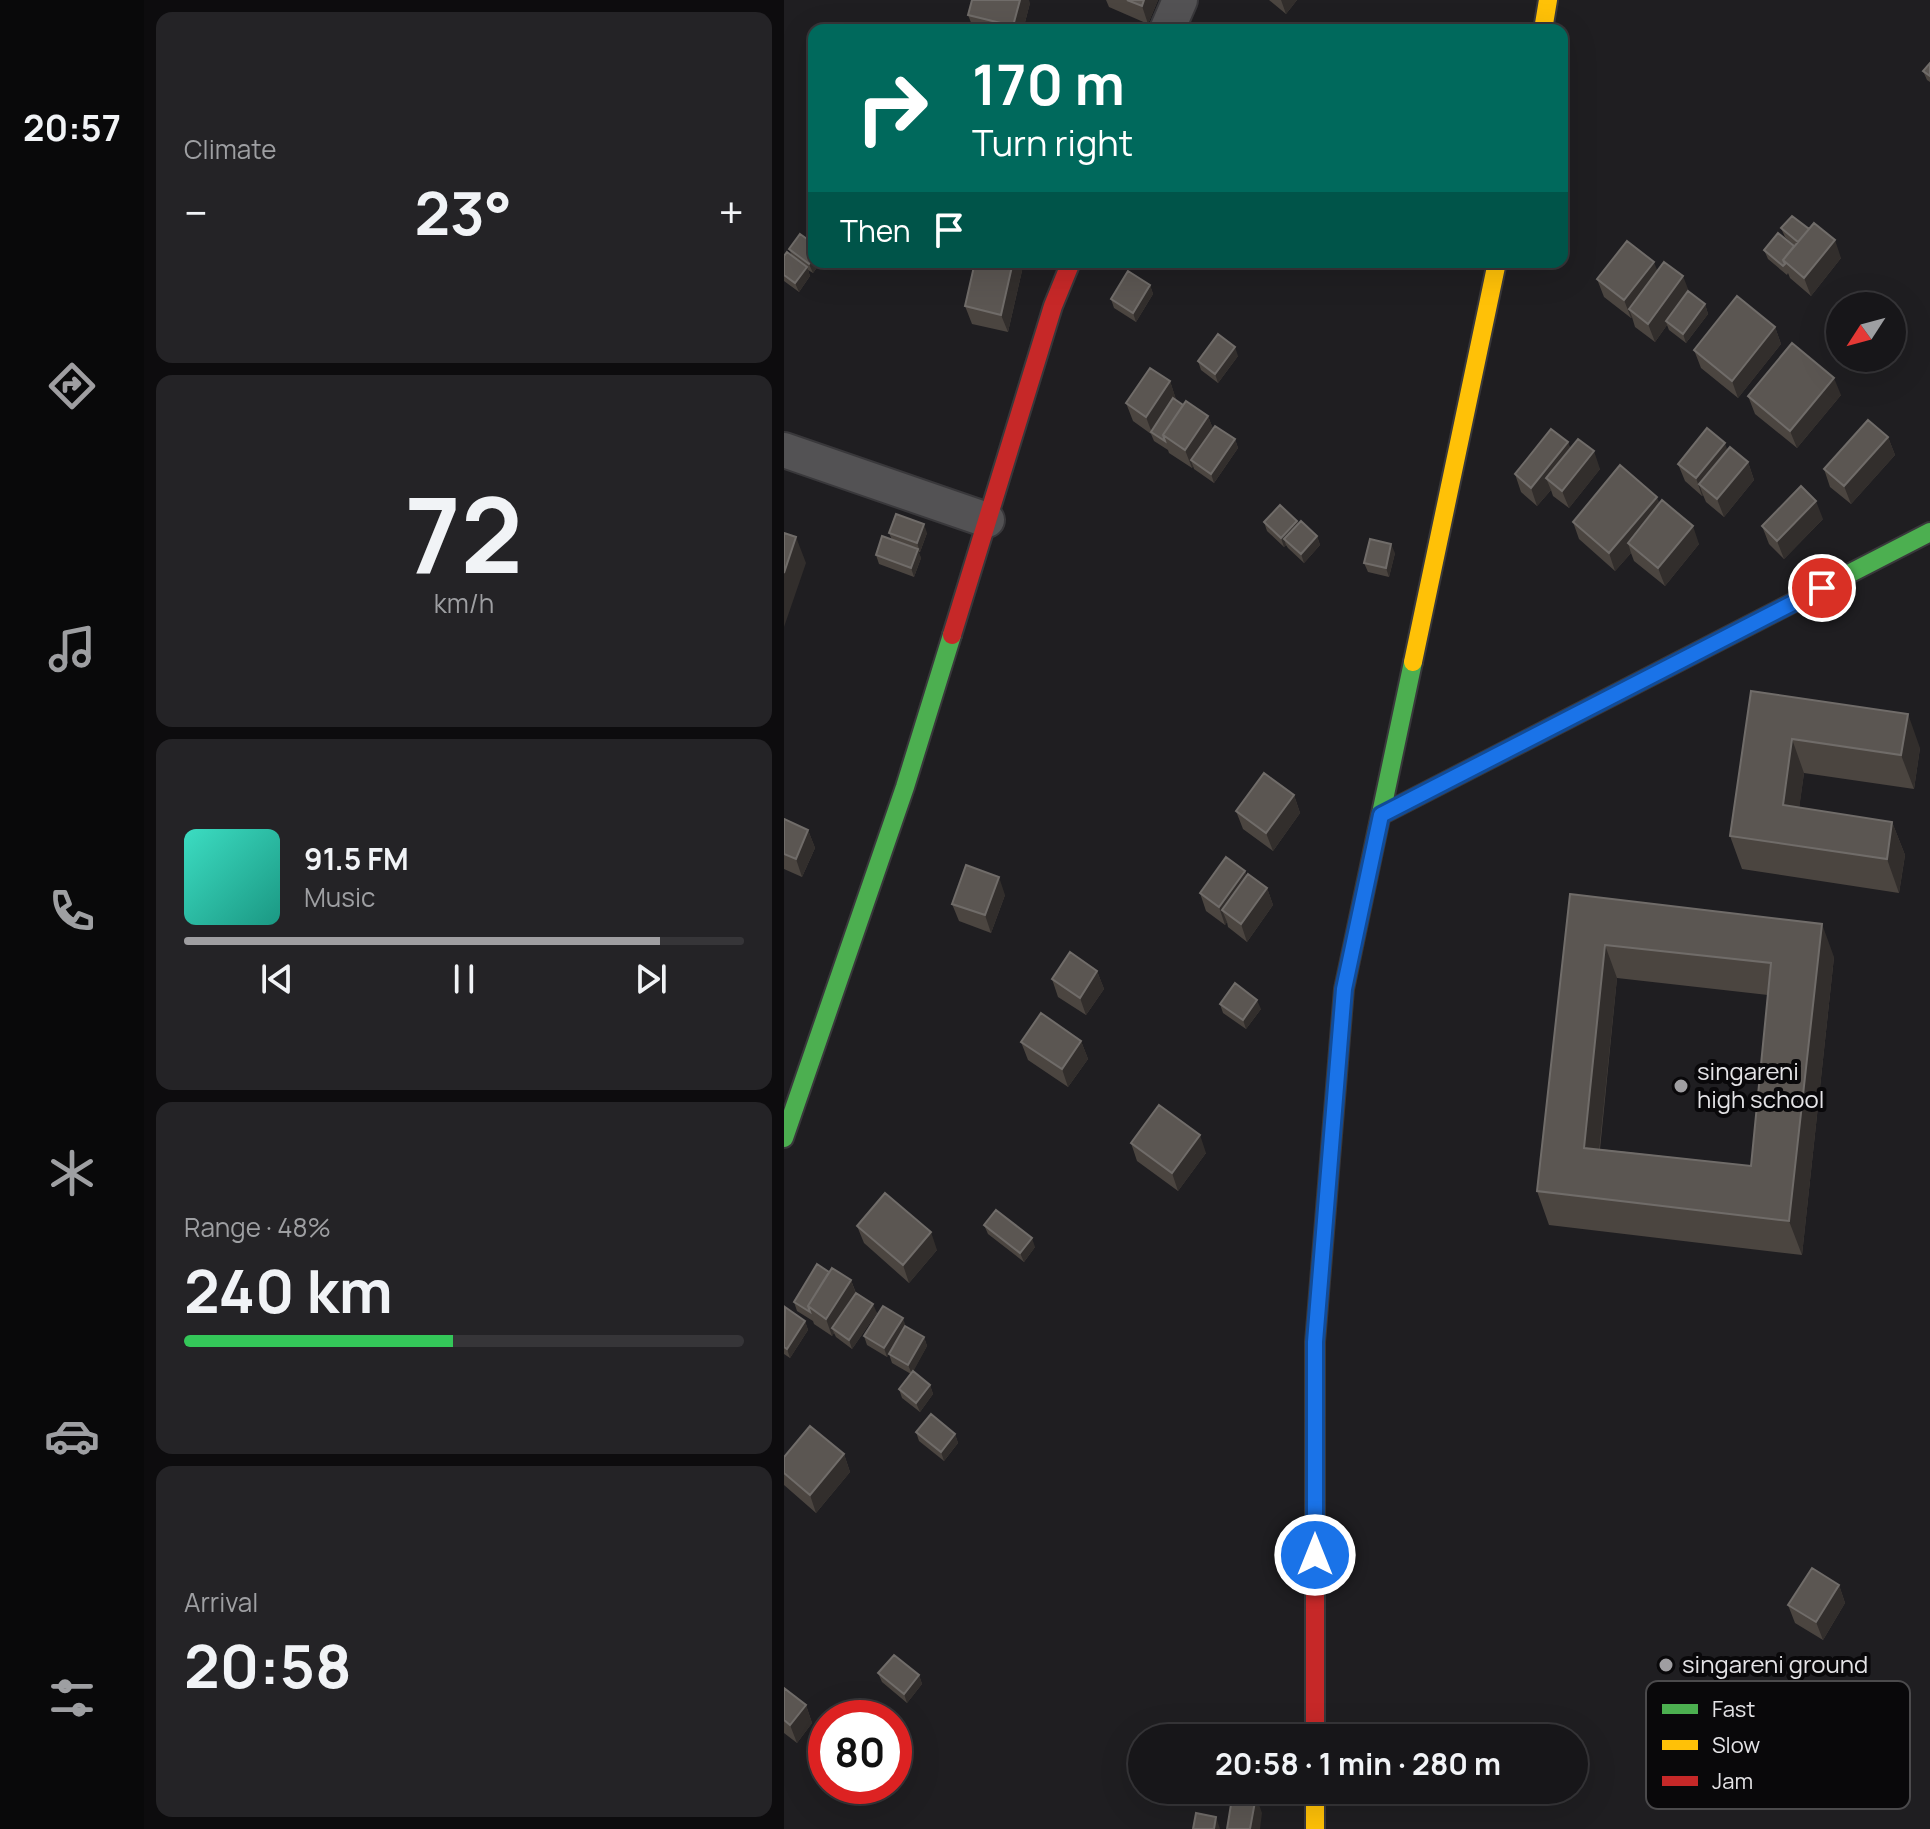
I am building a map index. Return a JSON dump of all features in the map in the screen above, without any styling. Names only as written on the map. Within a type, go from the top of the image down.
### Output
[{"type":"main road","points":[[1544,24],[1548,0]]},
{"type":"main road","points":[[784,1138],[905,787],[1053,306],[1069,268]]},
{"type":"main road","points":[[1315,1724],[1315,1342],[1344,989],[1496,268]]},
{"type":"main road","points":[[1381,815],[1930,532]]},
{"type":"main road","points":[[1315,1804],[1315,1829]]},
{"type":"street","points":[[1170,24],[1180,0]]},
{"type":"street","points":[[784,450],[987,520]]},
{"type":"building","points":[[972,0],[1020,0],[1014,24],[968,15]]},
{"type":"building","points":[[1127,0],[1144,0],[1142,6]]},
{"type":"building","points":[[1930,63],[1930,76],[1923,71]]},
{"type":"building","points":[[1792,216],[1809,229],[1798,242],[1781,228]]},
{"type":"building","points":[[1814,223],[1835,240],[1804,278],[1783,260]]},
{"type":"building","points":[[1778,233],[1794,246],[1783,260],[1783,266],[1764,250]]},
{"type":"building","points":[[800,234],[808,240],[808,263],[789,249]]},
{"type":"building","points":[[1627,241],[1654,262],[1624,300],[1597,279]]},
{"type":"building","points":[[787,252],[807,267],[795,283],[784,275],[784,256]]},
{"type":"building","points":[[1664,262],[1683,276],[1648,324],[1629,309]]},
{"type":"building","points":[[974,268],[1012,268],[1001,315],[965,306]]},
{"type":"building","points":[[1128,271],[1150,285],[1133,313],[1111,299]]},
{"type":"building","points":[[1688,291],[1705,304],[1683,334],[1666,321]]},
{"type":"building","points":[[1737,296],[1775,327],[1732,381],[1694,350]]},
{"type":"building","points":[[1218,334],[1235,347],[1215,374],[1198,361]]},
{"type":"building","points":[[1792,343],[1834,378],[1790,431],[1748,396]]},
{"type":"building","points":[[1150,368],[1170,381],[1146,417],[1126,403]]},
{"type":"building","points":[[1173,398],[1183,405],[1163,435],[1165,441],[1151,432]]},
{"type":"building","points":[[1186,401],[1208,416],[1185,450],[1163,435]]},
{"type":"building","points":[[1868,420],[1888,437],[1844,486],[1824,469]]},
{"type":"building","points":[[1215,426],[1235,439],[1211,474],[1191,460]]},
{"type":"building","points":[[1707,428],[1725,443],[1696,478],[1678,464]]},
{"type":"building","points":[[1551,429],[1568,442],[1531,488],[1515,474]]},
{"type":"building","points":[[1578,439],[1594,451],[1562,491],[1546,478]]},
{"type":"building","points":[[1730,447],[1748,462],[1717,499],[1699,484]]},
{"type":"building","points":[[1620,465],[1657,497],[1609,553],[1573,522]]},
{"type":"building","points":[[1801,486],[1816,501],[1777,541],[1762,526]]},
{"type":"building","points":[[1662,500],[1693,526],[1658,568],[1628,543]]},
{"type":"building","points":[[1280,505],[1297,521],[1281,538],[1264,522]]},
{"type":"building","points":[[896,514],[924,524],[917,543],[889,533]]},
{"type":"building","points":[[1301,521],[1317,536],[1301,554],[1284,539]]},
{"type":"building","points":[[784,533],[796,537],[784,573]]},
{"type":"building","points":[[882,536],[918,549],[911,568],[876,555]]},
{"type":"building","points":[[1370,539],[1391,544],[1386,568],[1364,563]]},
{"type":"building","points":[[1751,691],[1908,714],[1901,755],[1792,739],[1783,805],[1892,822],[1887,859],[1730,836]]},
{"type":"building","points":[[1264,773],[1294,795],[1266,833],[1236,811]]},
{"type":"building","points":[[784,819],[808,830],[796,859],[784,854]]},
{"type":"building","points":[[1226,857],[1245,871],[1219,907],[1200,893]]},
{"type":"building","points":[[966,865],[999,877],[985,915],[952,904]]},
{"type":"building","points":[[1248,874],[1267,888],[1241,924],[1222,910]]},
{"type":"building","points":[[1570,894],[1822,924],[1789,1221],[1537,1191]],"holes":[[[1605,945],[1771,963],[1751,1166],[1584,1148]]]},
{"type":"building","points":[[1070,952],[1097,971],[1080,998],[1052,979]]},
{"type":"building","points":[[1235,983],[1257,1000],[1243,1020],[1220,1004]]},
{"type":"building","points":[[1041,1013],[1081,1041],[1062,1069],[1021,1042]]},
{"type":"building","points":[[1159,1105],[1200,1135],[1172,1173],[1131,1143]]},
{"type":"building","points":[[885,1193],[931,1232],[903,1265],[857,1226]]},
{"type":"building","points":[[996,1210],[1032,1238],[1020,1253],[984,1225]]},
{"type":"building","points":[[817,1264],[829,1272],[808,1306],[810,1312],[794,1302]]},
{"type":"building","points":[[832,1268],[851,1280],[826,1319],[808,1306]]},
{"type":"building","points":[[856,1293],[873,1304],[849,1340],[832,1328]]},
{"type":"building","points":[[883,1306],[903,1318],[884,1348],[864,1336]]},
{"type":"building","points":[[785,1307],[805,1321],[787,1349],[784,1347]]},
{"type":"building","points":[[905,1326],[924,1337],[908,1365],[889,1354]]},
{"type":"building","points":[[913,1371],[930,1385],[916,1403],[899,1389]]},
{"type":"building","points":[[931,1414],[955,1434],[941,1452],[916,1432]]},
{"type":"building","points":[[810,1426],[844,1454],[810,1495],[784,1473],[784,1457]]},
{"type":"building","points":[[1812,1568],[1839,1585],[1816,1622],[1788,1605]]},
{"type":"building","points":[[894,1655],[919,1675],[904,1694],[878,1673]]},
{"type":"building","points":[[784,1688],[806,1705],[790,1725],[784,1720]]},
{"type":"building","points":[[1231,1804],[1255,1804],[1250,1829],[1227,1829]]},
{"type":"building","points":[[1196,1813],[1216,1817],[1214,1829],[1193,1829]]},
{"type":"traffic: fast","points":[[1381,815],[1930,532]]},
{"type":"traffic: fast","points":[[784,1138],[905,787],[952,635]]},
{"type":"traffic: fast","points":[[1315,1422],[1315,1342],[1344,989],[1413,662]]},
{"type":"traffic: slow","points":[[1544,24],[1548,0]]},
{"type":"traffic: slow","points":[[1413,662],[1496,268]]},
{"type":"traffic: slow","points":[[1315,1804],[1315,1829]]},
{"type":"traffic: jam","points":[[952,635],[1053,306],[1069,268]]},
{"type":"traffic: jam","points":[[1315,1422],[1315,1724]]},
{"type":"place","name":"singareni high school","points":[[1681,1086]]},
{"type":"place","name":"singareni ground","points":[[1666,1665]]},
{"type":"route","points":[[1315,1555],[1315,1342],[1344,989],[1381,815],[1822,588]]}]
